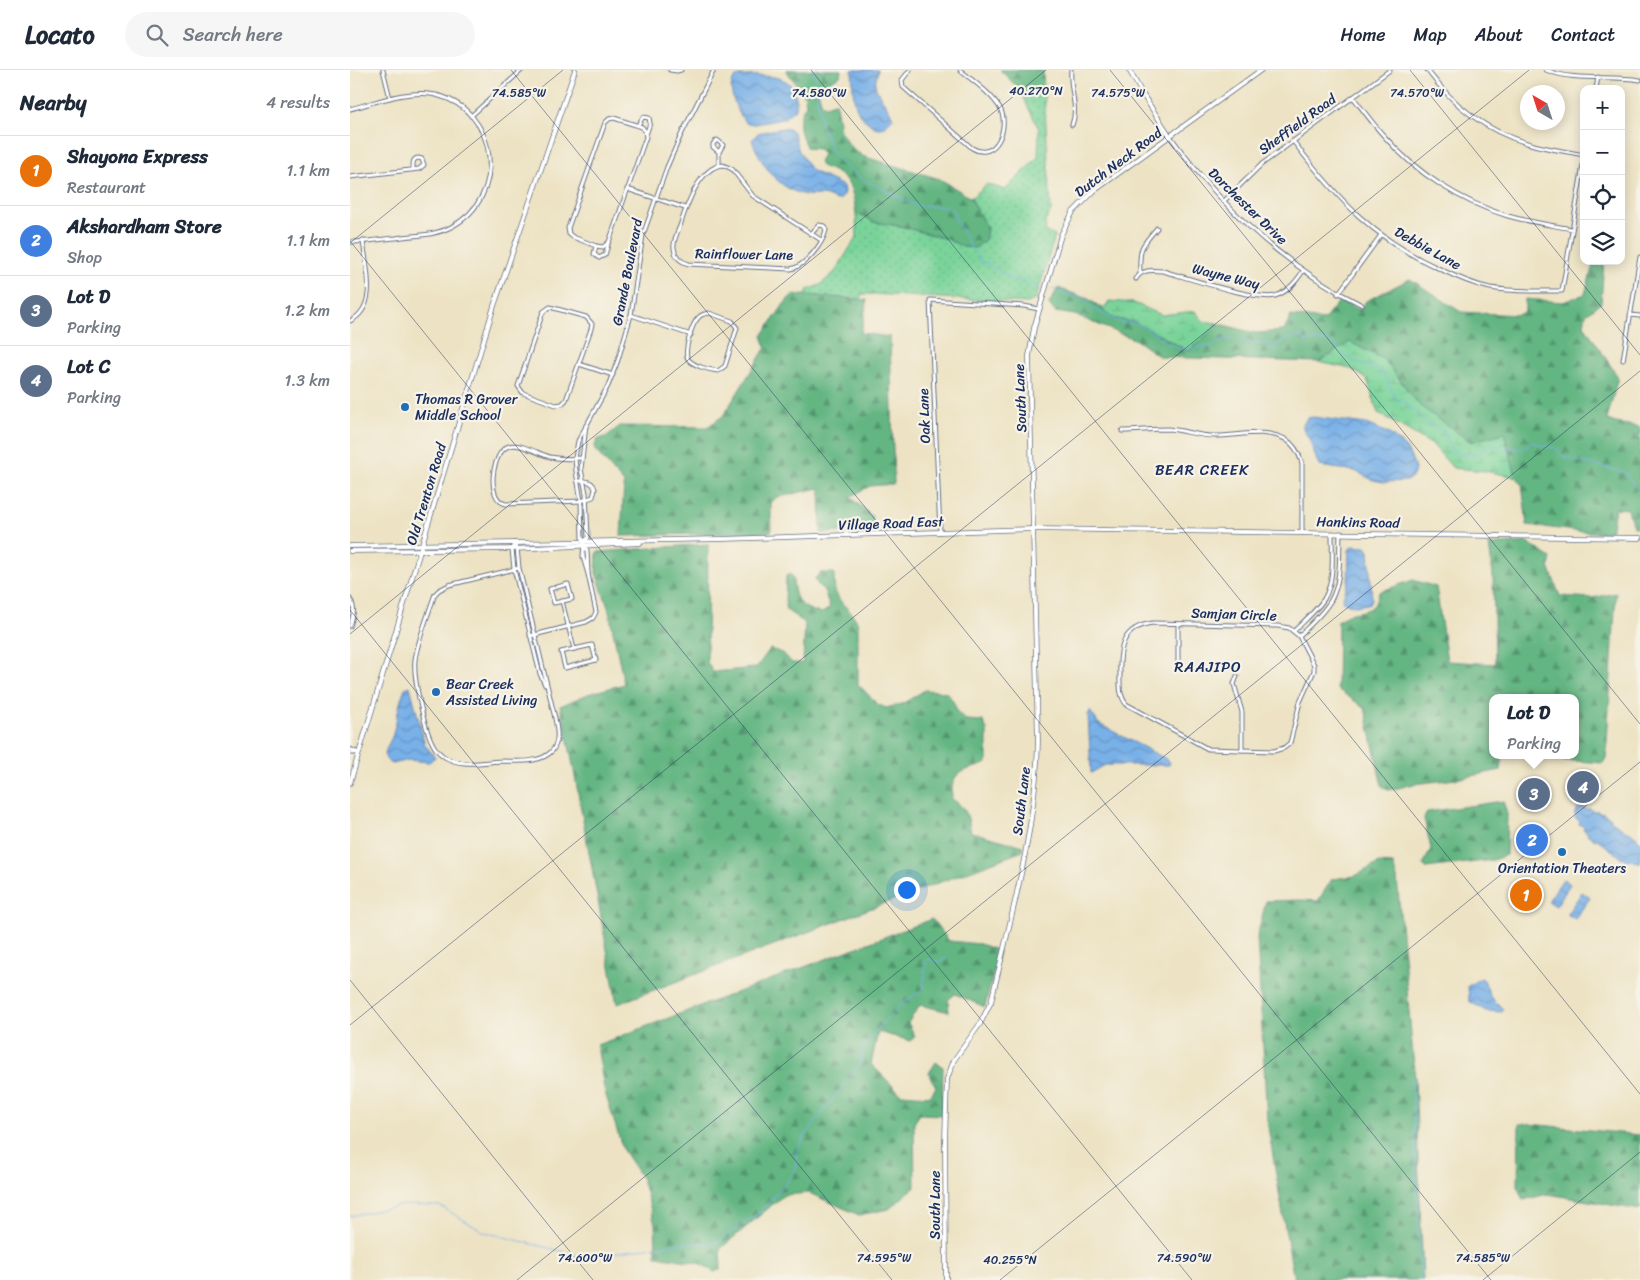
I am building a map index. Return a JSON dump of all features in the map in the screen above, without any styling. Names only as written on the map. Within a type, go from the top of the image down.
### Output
[{"type":"main road","name":"Old Trenton Road","points":[[350,783],[506,269],[575,70]]},
{"type":"main road","name":"Dorchester Drive","points":[[1130,70],[1143,95],[1170,136]]},
{"type":"main road","name":"Dutch Neck Road","points":[[1039,309],[1061,235],[1073,212],[1088,196],[1260,70]]},
{"type":"main road","name":"South Lane","points":[[946,1280],[948,1073],[954,1060],[980,1024],[990,1002],[1025,854],[1037,771],[1034,529],[1029,356],[1031,337],[1039,309]]},
{"type":"main road","name":"Village Road East","points":[[350,551],[514,543],[585,543],[1034,529],[1076,530]]},
{"type":"main road","name":"Hankins Road","points":[[1076,530],[1640,538]]},
{"type":"main road","name":"Village Road East","points":[[350,546],[512,549],[585,543]]},
{"type":"street","points":[[383,70],[390,98]]},
{"type":"street","points":[[472,116],[522,70]]},
{"type":"street","points":[[670,70],[680,70]]},
{"type":"street","name":"Grande Boulevard","points":[[586,424],[587,433],[581,458],[581,481],[581,501],[582,538],[585,543],[588,538],[586,493],[581,481],[576,470],[578,441],[586,424],[613,375],[631,315],[640,249],[655,199],[681,135],[714,70]]},
{"type":"street","points":[[910,70],[902,80],[904,87],[972,148],[979,152],[986,152],[992,148],[1002,134],[1004,125],[1000,109],[994,99],[960,70]]},
{"type":"street","points":[[1071,70],[1070,78],[1075,108],[1072,125]]},
{"type":"street","name":"Sheffield Road","points":[[1224,201],[1251,173],[1390,70]]},
{"type":"street","points":[[1427,70],[1458,104],[1490,127],[1526,143],[1580,154]]},
{"type":"street","points":[[1546,70],[1571,76],[1640,80]]},
{"type":"street","points":[[1597,85],[1598,77]]},
{"type":"street","points":[[350,108],[413,94],[438,96],[459,106],[472,116],[487,143],[490,168],[485,190],[471,212],[459,222],[439,232],[350,242]]},
{"type":"street","points":[[1353,97],[1400,153],[1422,171],[1449,190],[1508,216],[1572,228],[1581,175]]},
{"type":"street","points":[[596,246],[594,254],[597,258],[601,258],[605,255],[646,137],[650,123],[649,118],[643,117],[638,125]]},
{"type":"street","points":[[609,242],[603,247],[596,246],[571,236],[568,228],[572,216],[607,121],[614,118],[638,125],[646,131],[646,137]]},
{"type":"street","name":"Dorchester Drive","points":[[1170,136],[1224,201],[1263,239],[1338,294],[1362,306]]},
{"type":"street","name":"Debbie Lane","points":[[1293,142],[1341,200],[1381,235],[1424,262],[1471,283],[1504,290],[1562,291],[1572,228]]},
{"type":"street","points":[[719,152],[719,165]]},
{"type":"street","points":[[350,177],[413,170],[423,167],[422,159],[414,159],[413,170]]},
{"type":"street","name":"Rainflower Lane","points":[[719,165],[726,165],[732,169],[743,186],[753,196],[821,240],[808,260],[801,266],[791,269],[688,264],[678,258],[674,247],[685,208],[700,182],[713,168],[719,165]]},
{"type":"street","points":[[627,189],[685,208]]},
{"type":"street","points":[[811,234],[817,226],[824,226],[826,232],[821,240]]},
{"type":"street","points":[[1136,279],[1140,273],[1139,257],[1141,249],[1157,228]]},
{"type":"street","points":[[1338,294],[1381,235]]},
{"type":"street","points":[[350,321],[362,313],[368,299],[363,241]]},
{"type":"street","points":[[1623,360],[1640,257]]},
{"type":"street","name":"Wayne Way","points":[[1140,273],[1151,270],[1163,271],[1251,295],[1268,297],[1275,296],[1288,289],[1295,283],[1303,270]]},
{"type":"street","name":"Oak Lane","points":[[940,532],[930,300],[1024,306],[1039,309]]},
{"type":"street","points":[[547,308],[563,309],[586,317],[591,321],[591,329],[579,364],[566,400],[562,404],[554,405],[523,393],[519,389],[518,381],[543,312],[547,308]]},
{"type":"street","points":[[709,313],[734,323],[737,331],[723,368],[715,371],[690,362],[686,352],[691,334],[697,318],[702,314],[709,313]]},
{"type":"street","points":[[631,315],[691,334]]},
{"type":"street","points":[[1630,315],[1640,316]]},
{"type":"street","points":[[579,364],[613,375]]},
{"type":"street","points":[[1122,431],[1168,429],[1203,436],[1251,434],[1279,436],[1286,439],[1295,447],[1302,463],[1302,533]]},
{"type":"street","points":[[581,458],[551,457],[516,445],[509,446],[503,450],[498,459],[494,473],[494,488],[496,498],[504,504],[581,501],[593,497],[595,489],[590,482],[581,481]]},
{"type":"street","points":[[1294,631],[1323,599],[1330,583],[1332,533]]},
{"type":"street","points":[[1299,636],[1331,600],[1337,584],[1340,533]]},
{"type":"street","points":[[514,543],[517,548],[519,568],[540,674],[548,692],[558,737],[557,742],[550,752],[541,758],[461,762],[452,760],[441,754],[433,744],[420,701],[415,675],[415,662],[435,594],[449,585],[519,568]]},
{"type":"street","points":[[514,543],[512,549],[514,569],[532,635]]},
{"type":"street","points":[[585,543],[588,574]]},
{"type":"street","points":[[532,635],[590,620],[596,612],[583,557],[585,543]]},
{"type":"street","points":[[1332,562],[1339,562]]},
{"type":"street","points":[[568,584],[572,599],[562,601],[554,603],[550,589],[568,584]]},
{"type":"street","points":[[350,599],[354,611],[350,626]]},
{"type":"street","points":[[562,601],[574,649]]},
{"type":"street","name":"Samjan Circle","points":[[1147,624],[1178,624],[1278,626],[1294,631],[1299,636],[1314,665],[1314,671],[1300,702],[1290,743],[1279,750],[1208,749],[1131,708],[1123,700],[1120,690],[1120,656],[1125,638],[1134,629],[1147,624]]},
{"type":"street","points":[[1178,624],[1178,666]]},
{"type":"street","points":[[592,645],[596,660],[565,668],[561,652],[574,649],[592,645]]},
{"type":"street","points":[[1237,676],[1234,684],[1242,712],[1242,750]]},
{"type":"street","points":[[350,749],[359,753]]},
{"type":"street","points":[[350,753],[359,753]]},
{"type":"green space","points":[[786,70],[841,70],[840,76],[817,88],[822,104],[826,106],[836,102],[840,131],[850,146],[862,156],[940,179],[971,198],[987,229],[985,240],[975,248],[964,247],[947,239],[900,226],[873,222],[866,217],[856,214],[853,196],[848,183],[838,174],[821,166],[819,162],[823,154],[819,149],[807,148],[804,143],[800,120],[806,105],[805,96]]},
{"type":"green space","points":[[1000,70],[1043,70],[1044,91],[1019,89]]},
{"type":"green space","points":[[1019,89],[1044,91],[1051,211],[1045,222],[1046,232],[1055,236],[1036,299],[1028,303],[872,294],[861,294],[861,300],[807,295],[807,290],[820,285],[835,272],[857,236],[856,214],[866,217],[873,222],[900,226],[947,239],[964,247],[987,229],[971,198],[987,184],[1005,190],[1038,157],[1039,129]]},
{"type":"green space","points":[[1593,265],[1604,265],[1601,303],[1586,314],[1584,325],[1618,377],[1607,420],[1640,427],[1640,527],[1633,527],[1628,509],[1615,508],[1611,533],[1527,525],[1522,484],[1516,477],[1504,433],[1471,442],[1420,406],[1384,360],[1350,342],[1319,362],[1160,357],[1136,340],[1075,315],[1055,312],[1049,304],[1058,288],[1088,299],[1113,318],[1137,323],[1189,351],[1214,328],[1216,323],[1255,333],[1284,331],[1291,316],[1324,320],[1340,300],[1360,310],[1366,301],[1410,279],[1461,312],[1518,315],[1525,311],[1525,299],[1563,302],[1585,294]]},
{"type":"green space","points":[[793,294],[867,300],[861,333],[890,337],[894,484],[870,486],[850,497],[873,517],[872,531],[821,533],[820,488],[777,497],[771,503],[771,532],[621,536],[624,483],[594,449],[597,440],[607,436],[620,426],[707,427],[723,416],[766,347],[762,336]]},
{"type":"green space","points":[[1088,299],[1104,309],[1109,301],[1134,303],[1162,315],[1195,311],[1203,321],[1216,323],[1214,328],[1189,351],[1137,323],[1113,318]]},
{"type":"green space","points":[[1350,342],[1384,360],[1420,406],[1471,442],[1504,433],[1516,477],[1485,471],[1453,468],[1433,445],[1378,413],[1367,379],[1351,369],[1319,362]]},
{"type":"green space","points":[[1527,542],[1551,558],[1549,567],[1560,596],[1592,598],[1616,593],[1606,758],[1603,763],[1555,759],[1579,759],[1579,694],[1489,694],[1489,759],[1502,759],[1501,770],[1456,779],[1414,784],[1390,790],[1382,786],[1365,708],[1337,689],[1338,620],[1373,606],[1379,592],[1413,580],[1436,587],[1447,661],[1495,664],[1493,575],[1489,545]]},
{"type":"green space","points":[[708,544],[707,662],[713,672],[756,668],[770,649],[783,653],[792,663],[803,663],[805,623],[786,610],[786,576],[790,574],[793,577],[796,597],[799,601],[807,608],[822,613],[830,608],[824,590],[818,585],[815,578],[820,573],[834,573],[837,595],[858,624],[858,684],[877,704],[886,708],[902,704],[925,690],[947,693],[958,713],[966,720],[983,721],[987,730],[987,763],[961,772],[957,776],[952,788],[952,799],[964,809],[971,832],[1023,846],[1023,851],[617,1004],[571,755],[560,706],[588,694],[624,684],[608,607],[596,573],[597,552]]},
{"type":"green space","points":[[1503,801],[1507,814],[1506,855],[1493,860],[1426,868],[1423,865],[1431,849],[1424,818],[1427,812]]},
{"type":"green space","points":[[1379,863],[1393,864],[1397,878],[1415,1078],[1423,1280],[1294,1280],[1267,1121],[1257,937],[1266,901],[1318,901],[1332,879],[1355,876]]},
{"type":"green space","points":[[932,919],[949,941],[980,944],[999,951],[985,1007],[955,994],[948,1000],[949,1012],[920,1005],[908,1023],[915,1036],[911,1041],[878,1032],[871,1064],[901,1094],[930,1096],[936,1087],[929,1073],[936,1062],[943,1067],[942,1115],[920,1114],[914,1123],[915,1187],[889,1209],[859,1215],[809,1193],[784,1195],[720,1249],[721,1269],[714,1272],[700,1263],[656,1256],[655,1224],[642,1179],[623,1150],[604,1089],[597,1045]]},
{"type":"green space","points":[[1519,1124],[1640,1135],[1640,1210],[1548,1194],[1523,1200],[1518,1188]]},
{"type":"water","points":[[852,70],[878,70],[875,83],[876,89],[893,118],[885,126],[877,128],[860,115],[854,98]]},
{"type":"water","points":[[740,76],[770,76],[787,82],[792,87],[796,96],[796,108],[783,119],[755,124],[746,123],[739,113],[731,90],[734,79]]},
{"type":"water","points":[[782,128],[793,132],[799,151],[811,170],[843,186],[844,192],[841,199],[837,200],[824,195],[807,195],[797,192],[788,188],[772,175],[760,158],[752,140],[758,133]]},
{"type":"water","points":[[1313,417],[1366,424],[1391,435],[1406,448],[1412,459],[1415,469],[1413,476],[1407,481],[1383,482],[1373,480],[1355,471],[1319,466],[1303,428],[1307,418]]},
{"type":"water","points":[[1352,546],[1366,547],[1369,551],[1372,600],[1369,604],[1355,606],[1342,600],[1348,583],[1349,550]]},
{"type":"water","points":[[410,686],[425,745],[435,757],[429,762],[409,760],[393,764],[386,759],[385,753],[393,734],[405,688]]},
{"type":"water","points":[[1090,711],[1099,724],[1166,759],[1170,763],[1169,765],[1105,765],[1091,773],[1088,715]]},
{"type":"water","points":[[1579,807],[1588,810],[1589,808],[1594,812],[1596,810],[1601,814],[1602,812],[1611,818],[1610,820],[1637,837],[1640,841],[1640,863],[1622,858],[1597,839],[1595,840],[1587,834],[1583,829],[1584,827],[1579,824],[1580,821],[1575,818],[1574,814]]},
{"type":"water","points":[[1563,879],[1570,884],[1556,906],[1548,901]]},
{"type":"water","points":[[1582,892],[1590,898],[1575,919],[1567,914]]},
{"type":"water","points":[[1481,978],[1484,980],[1490,996],[1503,1009],[1502,1012],[1486,1011],[1469,1001],[1468,986]]},
{"type":"waterway","points":[[814,70],[821,123],[832,152],[842,164],[864,180],[915,205],[948,207],[954,212],[955,218],[971,248],[982,264],[988,263],[1015,280],[1040,287]]},
{"type":"waterway","points":[[1050,289],[1059,290],[1064,294],[1085,299],[1092,308],[1107,316],[1123,323],[1137,323],[1169,345],[1180,349],[1212,346],[1218,341],[1229,339],[1270,344],[1272,350],[1283,342],[1300,336],[1305,341],[1329,341],[1353,361],[1382,373],[1387,379],[1396,399],[1402,400],[1428,423],[1441,431],[1447,437],[1451,450],[1462,454],[1476,455],[1480,454],[1490,444],[1520,448],[1528,447],[1531,441],[1543,446],[1556,448],[1565,458],[1624,472],[1640,493]]},
{"type":"waterway","points":[[350,1216],[404,1205],[440,1206],[484,1232],[585,1257],[680,1243],[716,1243],[761,1211],[795,1172],[797,1149],[860,1064],[862,1053],[875,1032],[899,1007],[924,989],[925,963],[929,959],[939,962],[946,958]]},
{"type":"waterway","points":[[1412,1076],[1421,1280]]},
{"type":"place","name":"Thomas R Grover Middle School","points":[[405,407]]},
{"type":"place","name":"Bear Creek Assisted Living","points":[[436,692]]},
{"type":"place","name":"Lot C","points":[[1583,787]]},
{"type":"place","name":"Lot D","points":[[1534,794]]},
{"type":"place","name":"Akshardham Store","points":[[1532,840]]},
{"type":"place","name":"Orientation Theaters","points":[[1562,852]]},
{"type":"place","name":"Shayona Express","points":[[1526,895]]},
{"type":"district","name":"BEAR CREEK","points":[[1202,470]]},
{"type":"district","name":"RAAJIPO","points":[[1208,667]]}]
